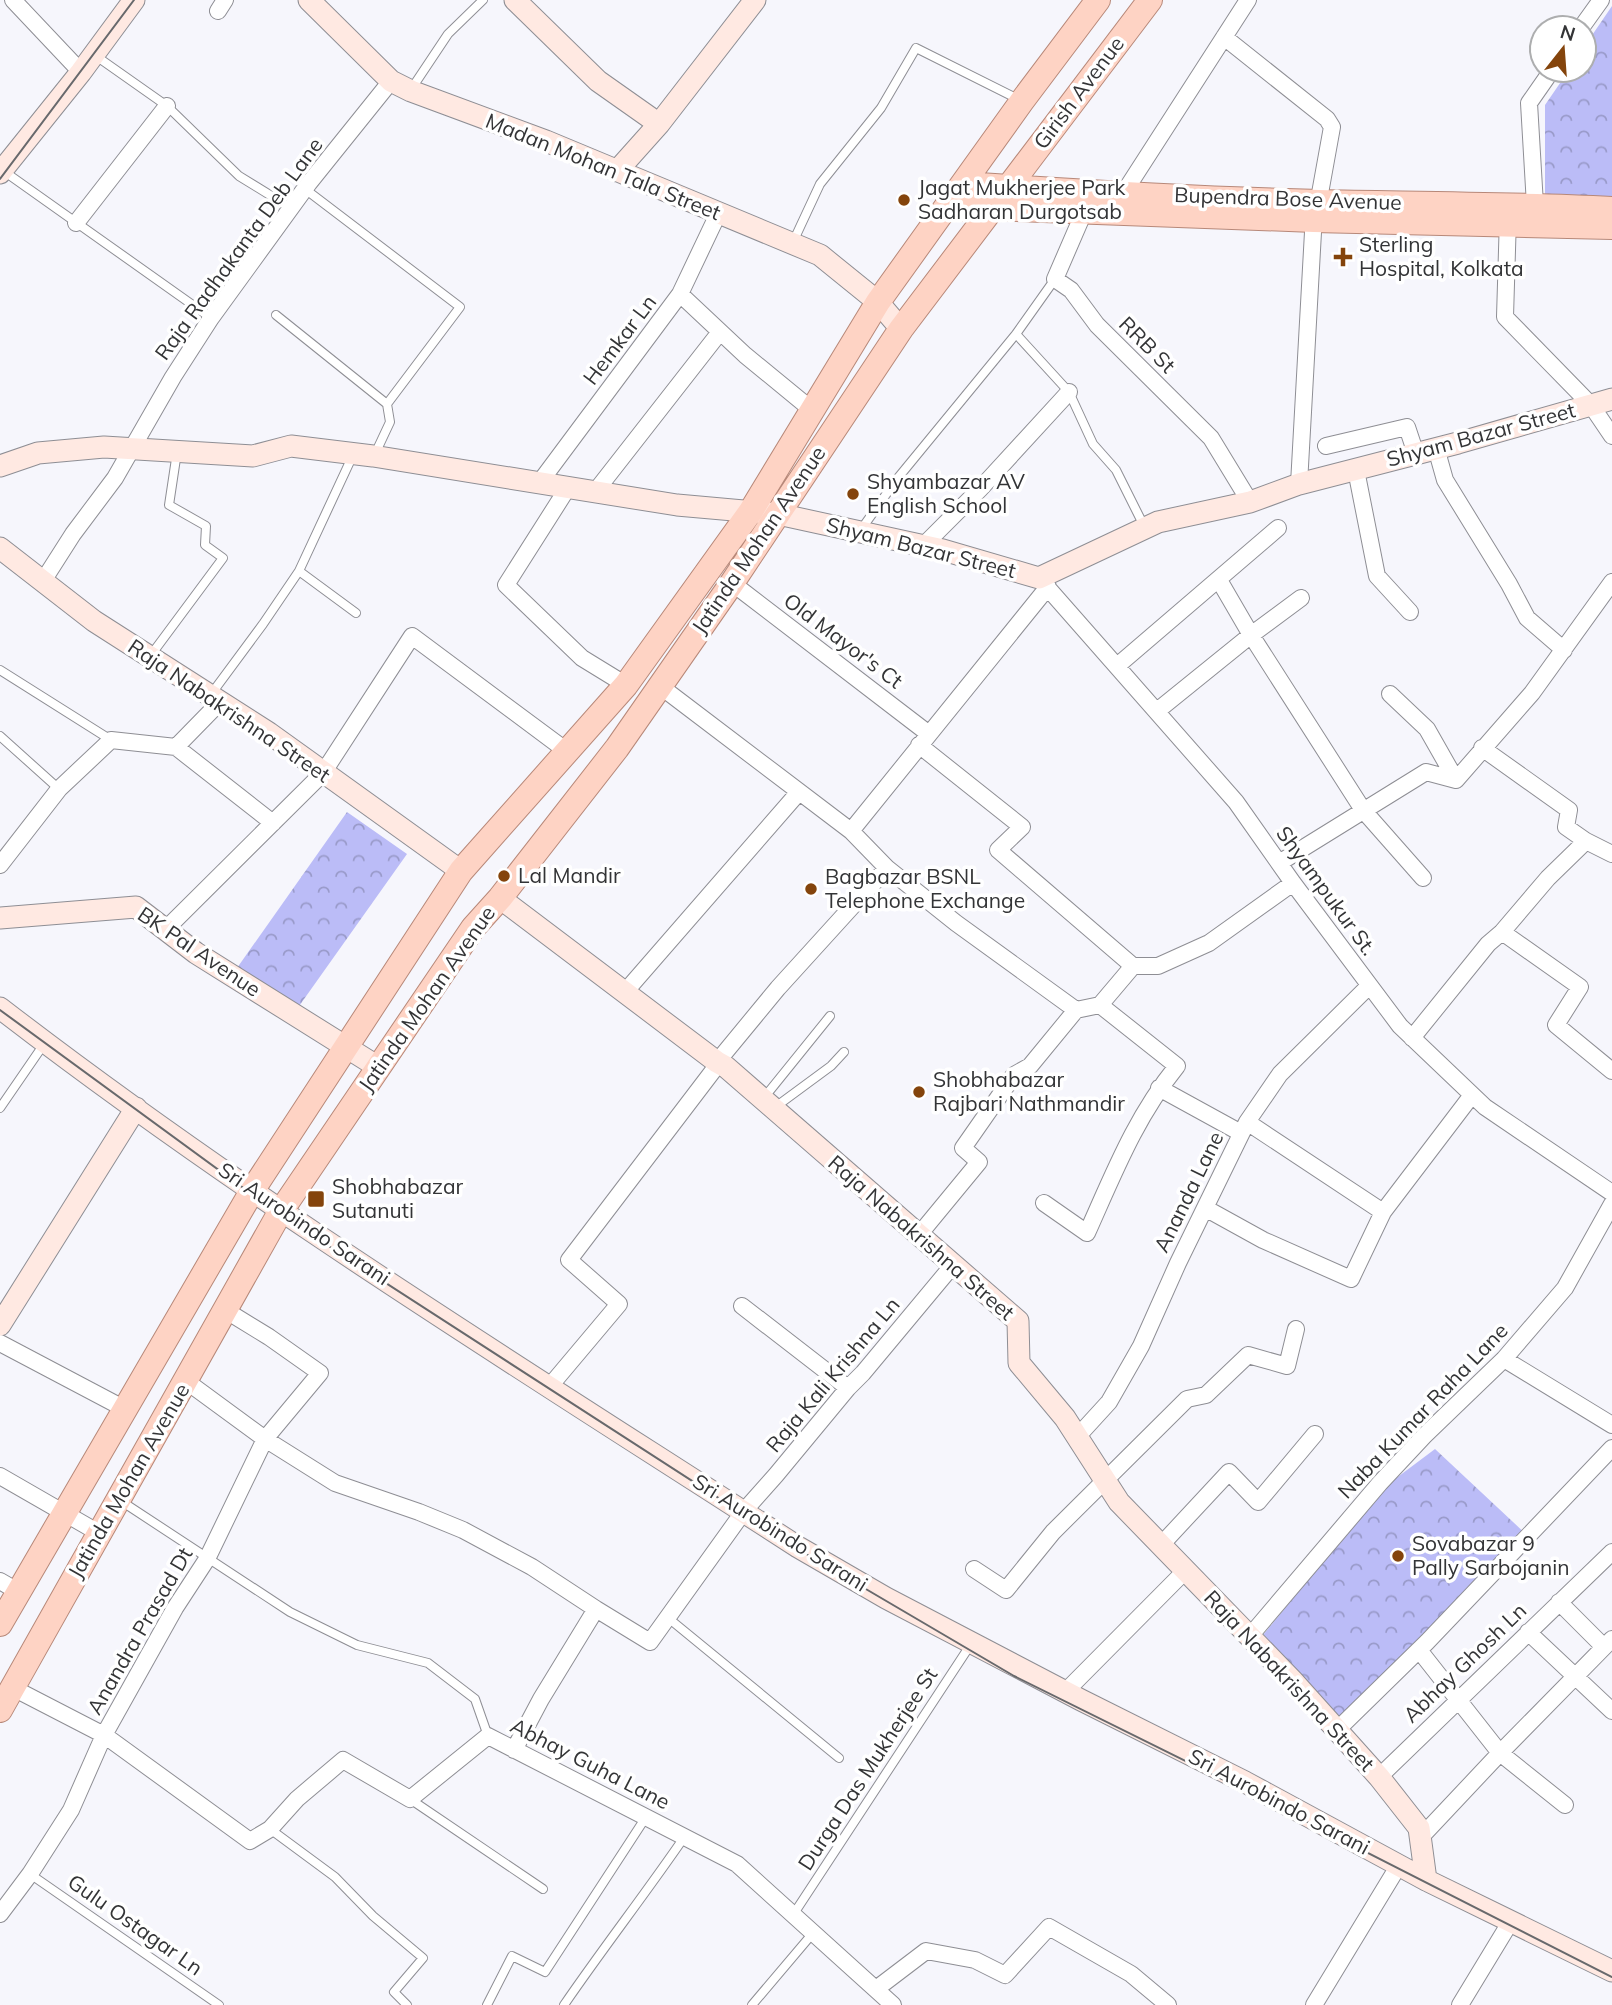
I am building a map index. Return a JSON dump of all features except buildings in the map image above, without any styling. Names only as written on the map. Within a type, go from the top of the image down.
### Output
[{"type":"main road","points":[[0,1625],[10,1586],[64,1514],[252,1191],[461,871],[626,685],[751,511],[878,302],[1098,0]]},
{"type":"main road","name":"Girish Avenue","points":[[1007,187],[1150,0]]},
{"type":"main road","name":"Bupendra Bose Avenue","points":[[963,184],[1123,194],[1316,211]]},
{"type":"main road","name":"Jatinda Mohan Avenue","points":[[0,1710],[281,1211],[473,928],[500,898],[617,748],[732,583],[901,329],[1007,187]]},
{"type":"main road","name":"Bupendra Bose Avenue","points":[[1508,214],[1535,205],[1612,209]]},
{"type":"main road","name":"Bupendra Bose Avenue","points":[[946,209],[1508,214],[1612,227]]},
{"type":"street","points":[[13,0],[81,72]]},
{"type":"street","points":[[1,171],[81,72],[134,0]]},
{"type":"street","name":"Madan Mohan Tala Street","points":[[309,0],[391,81],[411,91],[546,141],[820,255],[878,302],[901,329]]},
{"type":"street","points":[[515,0],[598,81],[659,124]]},
{"type":"street","points":[[617,172],[659,124],[755,0]]},
{"type":"street","points":[[1123,194],[1248,0]]},
{"type":"street","points":[[1224,37],[1328,120],[1332,127],[1316,211],[1299,484]]},
{"type":"street","name":"Raja Radhakanta Deb Lane","points":[[43,581],[73,534],[115,478],[173,377],[211,318],[305,189],[391,81]]},
{"type":"street","points":[[1535,205],[1529,103],[1542,84]]},
{"type":"street","points":[[76,223],[167,106]]},
{"type":"street","points":[[1055,278],[1084,212]]},
{"type":"street","name":"Hemkar Ln","points":[[540,482],[680,294],[718,214]]},
{"type":"street","points":[[1508,214],[1505,317],[1591,405],[1612,436]]},
{"type":"street","name":"RRB St","points":[[1055,278],[1071,290],[1097,325],[1211,438],[1250,502]]},
{"type":"street","points":[[680,294],[744,355],[812,410]]},
{"type":"street","points":[[595,492],[720,332]]},
{"type":"street","points":[[924,545],[980,489],[1069,392]]},
{"type":"street","name":"Shyam Bazar Street","points":[[0,467],[38,453],[104,447],[253,456],[291,446],[364,455],[677,505],[778,513],[924,545],[1043,582],[1158,522],[1250,502],[1299,484],[1612,399]]},
{"type":"street","points":[[1326,446],[1407,427],[1445,480],[1527,618],[1564,650]]},
{"type":"street","points":[[1356,470],[1377,576],[1410,612]]},
{"type":"street","points":[[566,489],[506,585],[582,657],[626,685]]},
{"type":"street","points":[[1117,666],[1278,528]]},
{"type":"street","name":"Raja Nabakrishna Street","points":[[0,548],[94,621],[268,733],[461,871]]},
{"type":"street","points":[[1219,580],[1363,810],[1423,878]]},
{"type":"street","points":[[851,831],[1043,582]]},
{"type":"street","name":"Shyampukur St.","points":[[1043,582],[1236,802],[1400,1026],[1485,1107],[1612,1193]]},
{"type":"street","points":[[1456,780],[1532,693],[1612,582]]},
{"type":"street","name":"Old Mayor's Ct","points":[[732,583],[924,739],[1022,827],[998,850],[1133,966]]},
{"type":"street","points":[[1157,711],[1301,598]]},
{"type":"street","points":[[166,929],[323,773],[412,636],[568,752]]},
{"type":"street","points":[[660,686],[851,831],[887,868],[956,923],[1076,1010]]},
{"type":"street","points":[[1390,694],[1427,729],[1456,780]]},
{"type":"street","points":[[176,747],[215,699]]},
{"type":"street","points":[[0,865],[59,789],[111,740],[176,747],[274,823]]},
{"type":"street","points":[[1482,748],[1569,810],[1566,827],[1612,854]]},
{"type":"street","points":[[1279,863],[1426,772],[1456,780]]},
{"type":"street","points":[[625,992],[799,792]]},
{"type":"street","points":[[1412,1038],[1488,944],[1586,841]]},
{"type":"street","points":[[551,1386],[619,1304],[569,1259],[778,988],[887,868]]},
{"type":"street","points":[[918,1236],[979,1162],[963,1148],[1014,1075],[1030,1066],[1076,1010],[1100,1005],[1133,966],[1158,967],[1209,943],[1293,883]]},
{"type":"street","name":"Raja Nabakrishna Street","points":[[500,898],[726,1067],[1018,1321],[1019,1363],[1065,1418],[1119,1502],[1250,1636],[1379,1777],[1419,1828],[1426,1880]]},
{"type":"street","name":"BK Pal Avenue","points":[[0,918],[136,906],[196,953],[378,1067]]},
{"type":"street","points":[[1502,932],[1580,987],[1556,1025],[1612,1071]]},
{"type":"street","name":"Ananda Lane","points":[[1077,1437],[1109,1402],[1141,1346],[1244,1127],[1280,1074],[1369,986]]},
{"type":"street","points":[[1044,1203],[1087,1233],[1131,1134],[1159,1088],[1177,1066],[1100,1005]]},
{"type":"street","name":"Sri Aurobindo Sarani","points":[[0,1007],[281,1211],[799,1547],[886,1598],[1065,1692],[1245,1782],[1426,1880],[1612,1971]]},
{"type":"street","points":[[1159,1088],[1244,1127],[1383,1212]]},
{"type":"street","points":[[1205,1208],[1263,1240],[1351,1279],[1383,1212],[1472,1095]]},
{"type":"street","points":[[0,1325],[136,1108]]},
{"type":"street","name":"Naba Kumar Raha Lane","points":[[1250,1636],[1389,1474],[1424,1436],[1504,1359],[1565,1288],[1612,1205]]},
{"type":"street","name":"Raja Kali Krishna Ln","points":[[596,1609],[650,1642],[744,1511],[953,1265]]},
{"type":"street","points":[[742,1306],[848,1388]]},
{"type":"street","name":"Anandra Prasad Dt","points":[[0,1914],[71,1811],[104,1734],[175,1608],[207,1559],[265,1439],[320,1373],[225,1310]]},
{"type":"street","points":[[974,1569],[1006,1590],[1053,1532],[1186,1399],[1206,1395],[1248,1355],[1287,1366],[1296,1329]]},
{"type":"street","points":[[0,1343],[125,1409]]},
{"type":"street","points":[[1504,1359],[1612,1425]]},
{"type":"street","points":[[186,1381],[265,1439],[335,1483],[419,1511],[463,1530],[532,1567],[596,1609],[541,1699],[514,1750]]},
{"type":"street","points":[[1161,1545],[1229,1472],[1258,1502],[1315,1434]]},
{"type":"street","points":[[1337,1730],[1419,1650],[1610,1453]]},
{"type":"street","points":[[0,1476],[99,1533]]},
{"type":"street","name":"Abhay Ghosh Ln","points":[[1379,1777],[1612,1552]]},
{"type":"street","points":[[1065,1692],[1186,1570]]},
{"type":"street","points":[[1420,1838],[1608,1643],[1559,1602]]},
{"type":"street","points":[[1528,1632],[1612,1711]]},
{"type":"street","points":[[1419,1650],[1500,1753],[1565,1805]]},
{"type":"street","points":[[13,1688],[104,1734],[250,1841],[271,1829],[297,1799],[342,1760],[411,1799],[488,1736]]},
{"type":"street","name":"Abhay Guha Lane","points":[[488,1736],[737,1864],[893,2005]]},
{"type":"street","points":[[1314,2005],[1399,1865]]},
{"type":"street","points":[[1460,2005],[1511,1921]]},
{"type":"street","points":[[876,1989],[926,1951],[975,1960],[1005,1975],[1049,1927],[1131,1974],[1168,2005]]},
{"type":"lane","points":[[411,91],[448,34],[483,0]]},
{"type":"lane","points":[[792,244],[820,184],[881,108],[916,48],[1022,101]]},
{"type":"lane","points":[[94,54],[167,106],[239,176],[291,208]]},
{"type":"lane","points":[[1,171],[211,318]]},
{"type":"lane","points":[[305,189],[460,307],[387,404]]},
{"type":"lane","points":[[860,531],[897,478],[1016,334],[1055,278]]},
{"type":"lane","points":[[215,699],[299,571],[364,455],[390,422],[387,404],[276,315]]},
{"type":"lane","points":[[1016,334],[1069,392],[1093,444],[1116,470],[1144,528]]},
{"type":"lane","points":[[149,657],[223,558],[205,545],[206,526],[169,505],[177,452]]},
{"type":"lane","points":[[299,571],[356,613]]},
{"type":"lane","points":[[0,670],[111,740]]},
{"type":"lane","points":[[0,736],[59,789]]},
{"type":"lane","points":[[769,1104],[830,1016]]},
{"type":"lane","points":[[0,1108],[45,1042]]},
{"type":"lane","points":[[769,1104],[831,1066],[844,1052]]},
{"type":"lane","name":"Abhay Guha Lane","points":[[118,1500],[290,1612],[357,1645],[428,1663],[475,1699],[488,1736]]},
{"type":"lane","points":[[667,1617],[839,1758]]},
{"type":"lane","name":"Durga Das Mukherjee St","points":[[793,1915],[972,1642]]},
{"type":"lane","points":[[411,1799],[543,1889]]},
{"type":"lane","points":[[487,2005],[512,1956],[545,1972],[646,1817]]},
{"type":"lane","points":[[271,1829],[335,1877],[373,1916],[423,1958],[394,1992],[407,2005]]},
{"type":"lane","points":[[564,2005],[685,1836]]},
{"type":"lane","name":"Gulu Ostagar Ln","points":[[30,1874],[219,2005]]},
{"type":"lane","points":[[752,2005],[813,1933]]},
{"type":"green space","points":[[1612,6],[1612,200],[1545,197],[1545,105],[1559,84],[1598,84],[1598,26]]},
{"type":"green space","points":[[347,812],[407,854],[297,1009],[237,968]]},
{"type":"green space","points":[[1435,1449],[1528,1536],[1341,1721],[1263,1635],[1383,1488]]},
{"type":"tram line","points":[[0,179],[134,0]]},
{"type":"tram line","points":[[0,1010],[279,1214],[796,1548],[1014,1676],[1612,1977]]},
{"type":"place","name":"Jagat Mukherjee Park Sadharan Durgotsab","points":[[904,200]]},
{"type":"place","name":"Sterling Hospital, Kolkata","points":[[1343,257]]},
{"type":"place","name":"Shyambazar AV English School","points":[[853,494]]},
{"type":"place","name":"Lal Mandir","points":[[504,876]]},
{"type":"place","name":"Bagbazar BSNL Telephone Exchange","points":[[811,889]]},
{"type":"place","name":"Shobhabazar Rajbari Nathmandir","points":[[919,1092]]},
{"type":"place","name":"Shobhabazar Sutanuti","points":[[316,1199]]},
{"type":"place","name":"Sovabazar 9 Pally Sarbojanin","points":[[1398,1556]]}]
